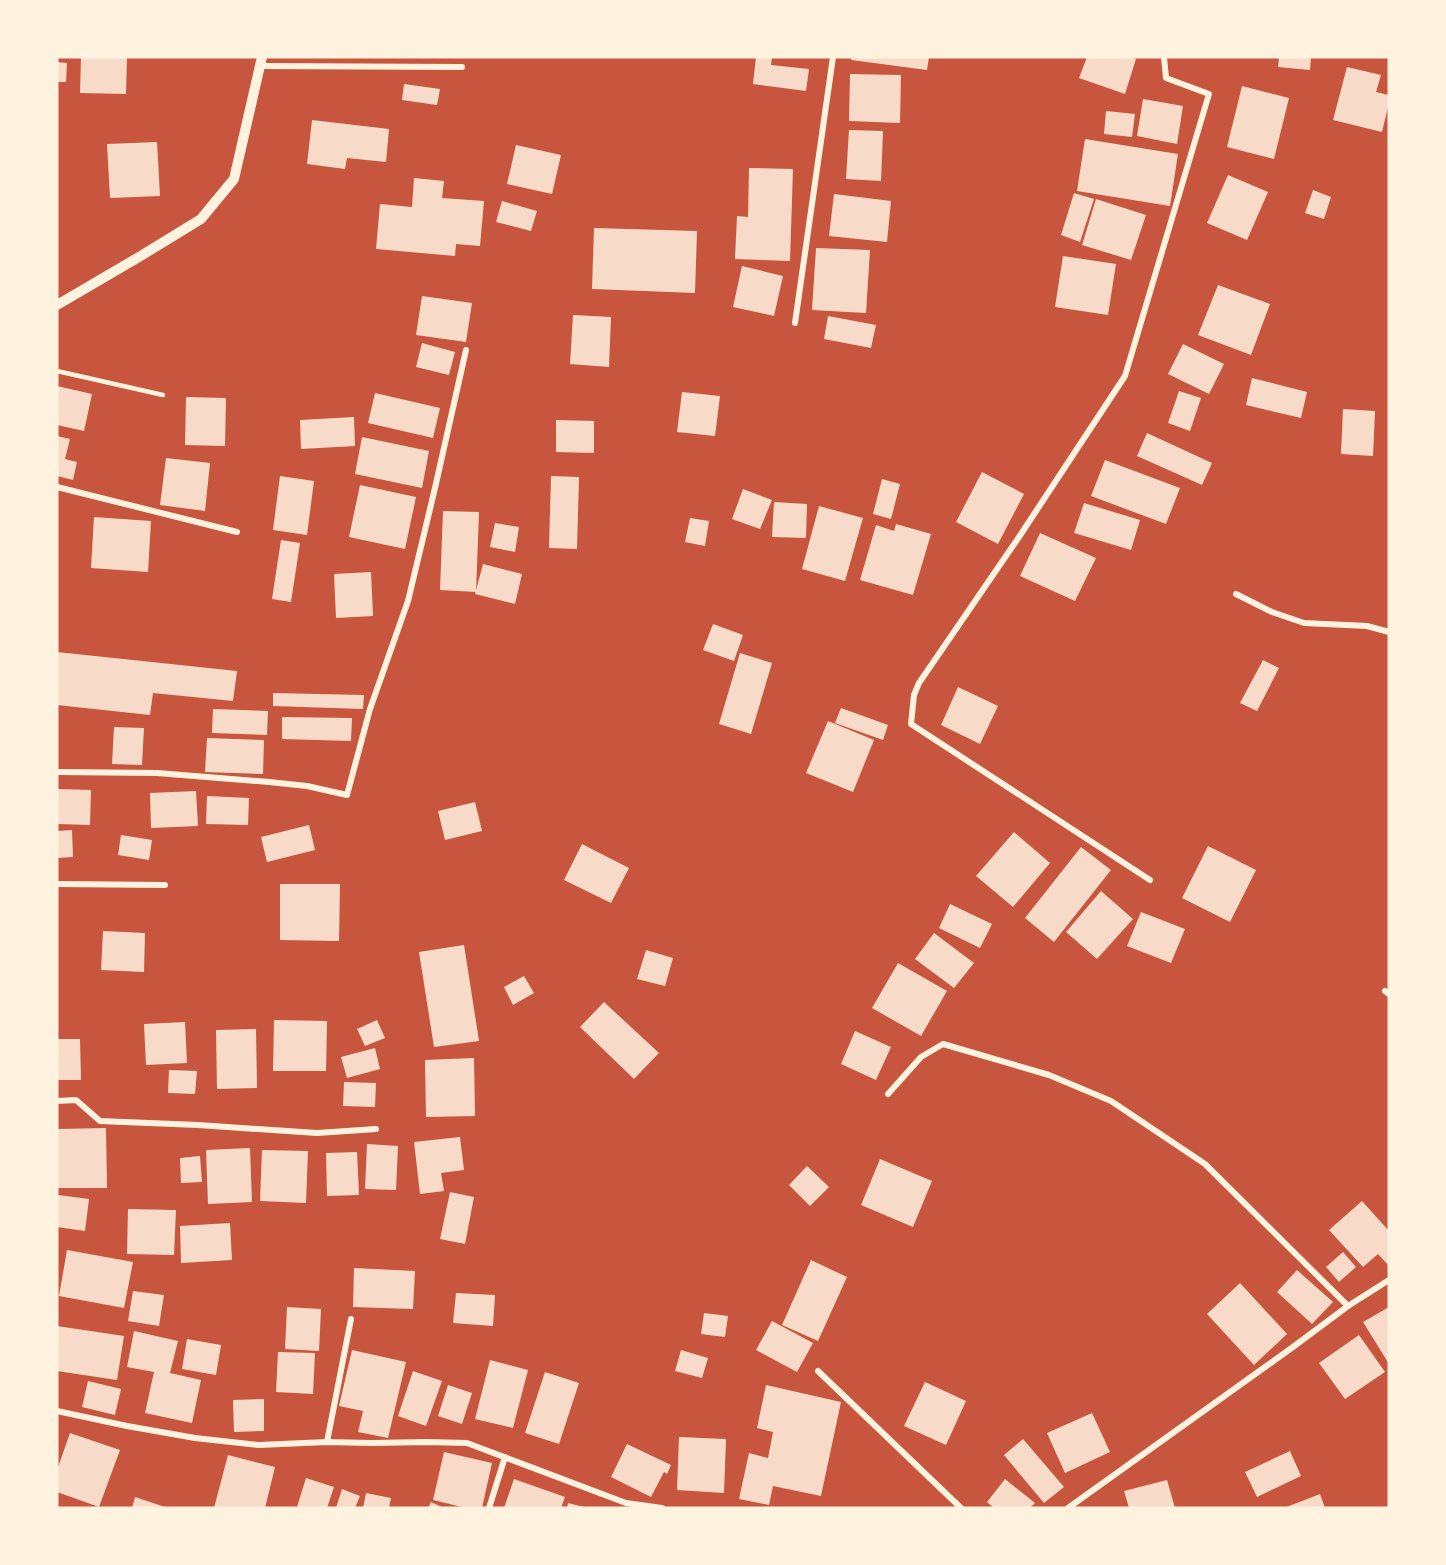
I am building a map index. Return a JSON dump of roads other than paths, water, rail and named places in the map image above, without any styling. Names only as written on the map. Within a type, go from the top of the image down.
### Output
[{"type":"street","points":[[795,323],[832,57]]},
{"type":"street","points":[[1150,880],[910,724],[914,695],[928,669],[1019,537],[1125,376],[1209,94],[1167,78],[1164,57]]},
{"type":"street","points":[[57,305],[201,219],[234,179],[262,62],[462,67]]},
{"type":"street","points":[[57,772],[158,773],[307,786],[347,795],[370,709],[408,601],[466,350]]},
{"type":"street","points":[[57,487],[237,532]]},
{"type":"street","points":[[1236,594],[1272,612],[1304,623],[1367,626],[1389,632]]},
{"type":"street","points":[[57,884],[165,885]]},
{"type":"street","points":[[888,1094],[921,1057],[943,1044],[1048,1075],[1111,1101],[1205,1164],[1348,1306]]},
{"type":"street","points":[[57,1101],[76,1100],[100,1121],[317,1133],[376,1129]]},
{"type":"street","points":[[1070,1507],[1348,1306],[1389,1280]]},
{"type":"street","points":[[327,1442],[351,1320]]},
{"type":"street","points":[[818,1371],[961,1508]]},
{"type":"street","points":[[57,1411],[195,1438],[259,1445],[327,1442],[467,1443],[626,1503],[662,1508]]},
{"type":"street","points":[[489,1508],[505,1457]]},
{"type":"lane","points":[[57,371],[163,395]]}]
